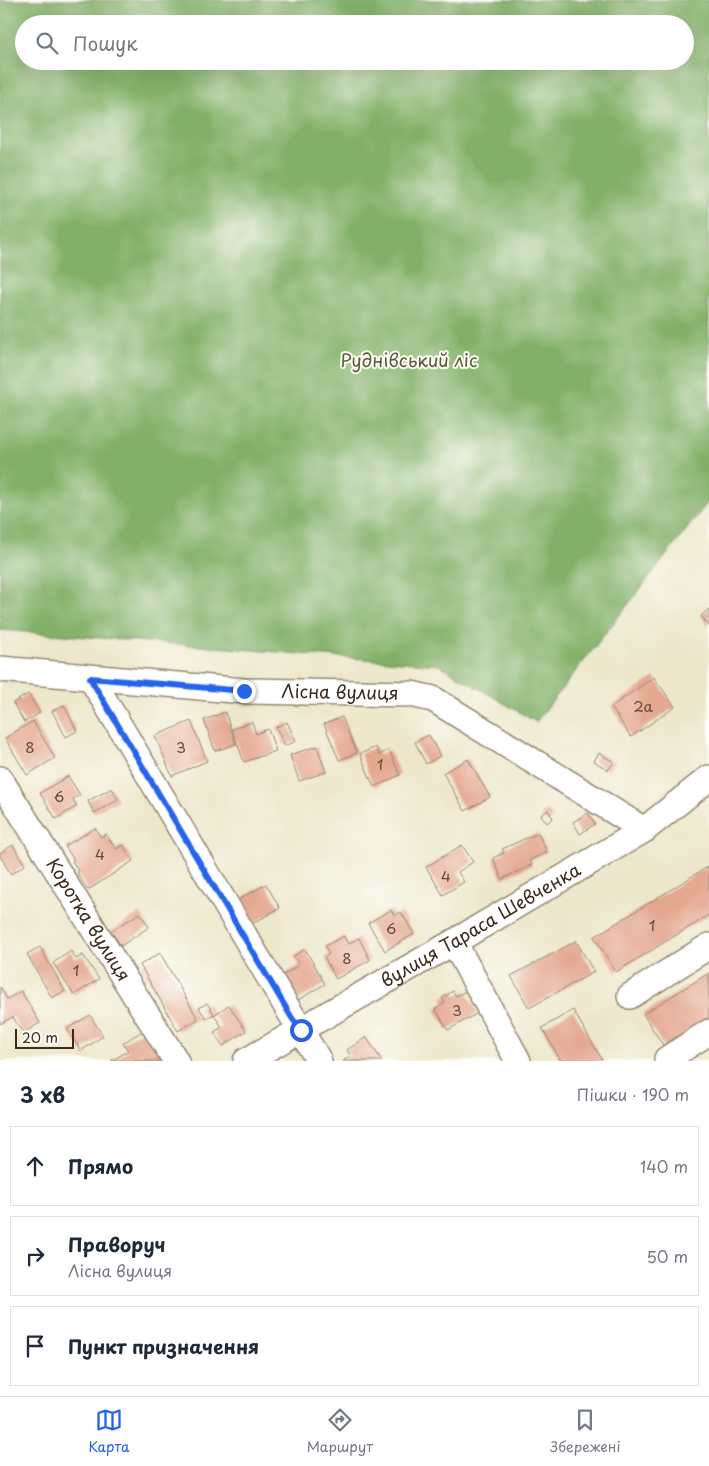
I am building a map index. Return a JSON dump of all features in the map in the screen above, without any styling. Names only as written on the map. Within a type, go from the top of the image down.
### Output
[{"type":"street","name":"Лісна вулиця","points":[[0,670],[244,691],[410,694],[433,699],[644,830]]},
{"type":"street","points":[[90,678],[319,1061]]},
{"type":"street","name":"вулиця Тараса Шевченка","points":[[246,1061],[644,830],[709,778]]},
{"type":"street","name":"Коротка вулиця","points":[[0,779],[176,1061]]},
{"type":"street","points":[[454,942],[518,1061]]},
{"type":"street","points":[[630,996],[709,946]]},
{"type":"street","points":[[667,1059],[709,1032]]},
{"type":"green space","name":"Руднівський ліс","points":[[0,0],[709,0],[709,501],[536,722],[439,665],[0,630]]},
{"type":"building","points":[[709,609],[709,626],[701,616]]},
{"type":"building","points":[[654,677],[675,707],[631,737],[611,707]]},
{"type":"building","points":[[28,694],[40,713],[24,722],[13,703]]},
{"type":"building","points":[[64,705],[77,731],[66,737],[52,711]]},
{"type":"building","points":[[225,712],[236,744],[215,751],[204,720]]},
{"type":"building","points":[[342,717],[357,753],[339,760],[324,724]]},
{"type":"building","points":[[33,721],[55,758],[27,775],[5,738]]},
{"type":"building","points":[[191,721],[207,761],[172,776],[155,736]]},
{"type":"building","points":[[252,722],[256,734],[268,729],[276,751],[244,762],[232,729]]},
{"type":"building","points":[[287,722],[296,741],[285,746],[276,727]]},
{"type":"building","points":[[429,735],[440,756],[426,764],[415,742]]},
{"type":"building","points":[[317,746],[326,772],[299,781],[290,755]]},
{"type":"building","points":[[376,747],[379,755],[389,750],[400,775],[374,787],[360,754]]},
{"type":"building","points":[[599,753],[614,762],[608,770],[594,761]]},
{"type":"building","points":[[468,759],[490,797],[465,811],[443,773]]},
{"type":"building","points":[[68,776],[80,795],[73,799],[77,806],[56,819],[40,793]]},
{"type":"building","points":[[112,788],[118,800],[94,813],[88,801]]},
{"type":"building","points":[[548,810],[553,818],[547,823],[541,815]]},
{"type":"building","points":[[588,813],[595,824],[580,834],[573,822]]},
{"type":"building","points":[[95,828],[101,837],[106,834],[116,849],[123,845],[133,861],[88,890],[77,873],[79,872],[72,861],[74,860],[65,846]]},
{"type":"building","points":[[538,833],[547,852],[530,860],[532,865],[502,879],[493,858],[504,853],[502,849]]},
{"type":"building","points":[[13,845],[25,865],[11,874],[0,853]]},
{"type":"building","points":[[462,845],[473,862],[458,872],[464,882],[443,895],[426,867]]},
{"type":"building","points":[[709,866],[709,915],[616,972],[594,937]]},
{"type":"building","points":[[266,884],[280,908],[250,925],[236,901]]},
{"type":"building","points":[[391,910],[395,916],[401,912],[414,934],[385,951],[368,923]]},
{"type":"building","points":[[140,913],[149,927],[121,946],[111,931]]},
{"type":"building","points":[[344,936],[348,944],[359,938],[370,960],[336,979],[324,957],[329,954],[325,946]]},
{"type":"building","points":[[576,941],[594,972],[529,1008],[511,976]]},
{"type":"building","points":[[40,947],[65,991],[52,998],[27,954]]},
{"type":"building","points":[[305,949],[325,984],[298,1000],[283,975],[299,965],[294,956]]},
{"type":"building","points":[[71,951],[76,959],[83,955],[99,979],[74,995],[53,963]]},
{"type":"building","points":[[160,953],[198,1019],[178,1031],[140,965]]},
{"type":"building","points":[[709,973],[709,1023],[666,1050],[643,1014]]},
{"type":"building","points":[[0,987],[7,999],[21,991],[40,1023],[23,1033],[13,1017],[0,1024]]},
{"type":"building","points":[[453,991],[456,996],[466,991],[478,1013],[448,1030],[435,1009],[445,1003],[442,998]]},
{"type":"building","points":[[207,1003],[214,1014],[206,1018],[199,1008]]},
{"type":"building","points":[[229,1005],[246,1031],[223,1046],[214,1032],[222,1027],[214,1015]]},
{"type":"building","points":[[573,1010],[603,1061],[561,1061],[542,1028]]},
{"type":"building","points":[[90,1015],[103,1036],[81,1051],[67,1029]]},
{"type":"building","points":[[147,1028],[166,1061],[111,1061],[128,1051],[123,1043]]},
{"type":"building","points":[[366,1037],[382,1061],[343,1061],[351,1056],[347,1050]]},
{"type":"route","points":[[244,691],[90,678],[292,1018],[301,1030]]}]
